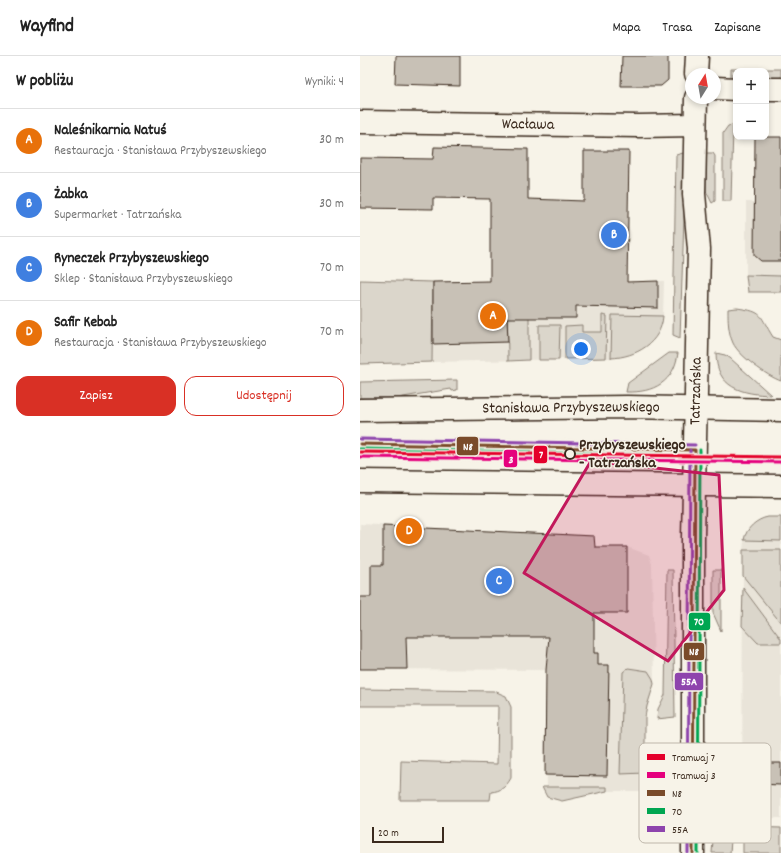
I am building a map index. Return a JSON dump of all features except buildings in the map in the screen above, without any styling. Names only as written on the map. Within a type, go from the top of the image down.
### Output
[{"type":"street","points":[[696,68],[697,56]]},
{"type":"street","points":[[721,88],[733,89]]},
{"type":"street","points":[[769,89],[781,89]]},
{"type":"street","name":"Tatrzańska","points":[[693,743],[694,485],[699,249],[694,194],[696,104]]},
{"type":"street","name":"Wacława","points":[[360,122],[646,126],[695,125]]},
{"type":"street","name":"Stanisława Przybyszewskiego","points":[[360,410],[696,407],[781,410]]},
{"type":"street","points":[[360,481],[781,486]]},
{"type":"street","name":"Tatrzańska","points":[[693,843],[693,853]]},
{"type":"highlighted area","points":[[591,461],[719,475],[724,590],[668,661],[524,573]]},
{"type":"shaded area","points":[[731,69],[733,69],[733,80],[731,80]]},
{"type":"shaded area","points":[[769,69],[781,69],[781,80],[769,80]]},
{"type":"shaded area","points":[[733,125],[731,201],[723,201],[723,133],[728,126]]},
{"type":"shaded area","points":[[683,153],[686,158],[680,338],[673,335],[676,155]]},
{"type":"shaded area","points":[[706,153],[713,153],[715,156],[715,201],[712,203],[706,191]]},
{"type":"shaded area","points":[[746,202],[781,202],[781,276],[746,275]]},
{"type":"shaded area","points":[[746,275],[781,276],[781,292],[748,292]]},
{"type":"shaded area","points":[[360,280],[433,282],[432,362],[360,364]]},
{"type":"shaded area","points":[[644,281],[664,281],[663,316],[611,358],[432,362],[433,282],[644,284]]},
{"type":"shaded area","points":[[507,282],[529,282],[529,360],[508,361]]},
{"type":"shaded area","points":[[728,309],[746,309],[757,313],[763,319],[773,337],[781,340],[781,381],[768,375],[754,365],[736,348],[731,339],[729,330]]},
{"type":"shaded area","points":[[602,315],[607,316],[606,358],[565,359],[565,326],[582,325],[582,332],[602,332]]},
{"type":"shaded area","points":[[612,315],[663,316],[658,334],[646,347],[629,355],[611,358]]},
{"type":"shaded area","points":[[539,325],[560,325],[559,360],[539,360]]},
{"type":"shaded area","points":[[669,353],[678,353],[676,363],[667,378],[661,384],[654,388],[636,392],[626,392],[628,383]]},
{"type":"shaded area","points":[[716,353],[730,358],[771,395],[750,393],[733,387],[721,374],[717,365]]},
{"type":"shaded area","points":[[457,380],[457,390],[452,391],[451,389],[397,398],[360,398],[360,382]]},
{"type":"shaded area","points":[[768,517],[781,517],[781,818],[771,818],[771,743],[742,743],[743,550],[745,535]]},
{"type":"shaded area","points":[[768,517],[781,517],[781,541],[744,540],[747,532],[756,522]]},
{"type":"shaded area","points":[[360,524],[594,536],[595,547],[627,547],[649,555],[652,564],[654,684],[645,717],[645,743],[639,743],[639,791],[607,791],[547,797],[546,670],[360,669]]},
{"type":"shaded area","points":[[743,550],[781,550],[781,623],[743,576]]},
{"type":"shaded area","points":[[667,570],[673,570],[675,717],[657,719],[658,709],[665,695]]},
{"type":"shaded area","points":[[713,570],[721,570],[721,631],[713,613]]},
{"type":"shaded area","points":[[743,588],[781,639],[781,643],[758,643],[742,626]]},
{"type":"shaded area","points":[[628,668],[648,671],[654,684],[645,717],[645,743],[639,743],[639,773],[620,774],[623,672]]},
{"type":"shaded area","points":[[360,689],[494,691],[506,696],[511,707],[511,778],[500,790],[491,792],[490,800],[400,800],[401,761],[497,764],[498,706],[360,706]]},
{"type":"shaded area","points":[[542,787],[607,787],[607,791],[562,801],[547,797]]},
{"type":"shaded area","points":[[771,828],[781,828],[781,853],[743,853],[743,843],[771,843]]},
{"type":"shaded area","points":[[713,843],[731,843],[730,853],[712,853]]},
{"type":"tram line","name":"7","points":[[360,452],[781,457]]},
{"type":"tram line","name":"3","points":[[360,457],[781,462]]},
{"type":"transit line","name":"55A","points":[[360,439],[695,445]]},
{"type":"transit line","name":"N8","points":[[360,444],[695,450]]},
{"type":"transit line","name":"70","points":[[360,449],[695,455]]},
{"type":"transit line","name":"55A","points":[[689,743],[690,450]]},
{"type":"transit line","name":"N8","points":[[694,743],[695,450]]},
{"type":"transit line","name":"70","points":[[699,743],[700,450]]},
{"type":"transit line","name":"55A","points":[[688,843],[688,853]]},
{"type":"transit line","name":"N8","points":[[693,843],[693,853]]},
{"type":"transit line","name":"70","points":[[698,843],[698,853]]},
{"type":"place","name":"Żabka","points":[[614,235]]},
{"type":"place","name":"Naleśnikarnia Natuś","points":[[493,316]]},
{"type":"place","name":"Przybyszewskiego - Tatrzańska","points":[[570,454]]},
{"type":"place","name":"Safir Kebab","points":[[409,531]]},
{"type":"place","name":"Ryneczek Przybyszewskiego","points":[[499,581]]}]
